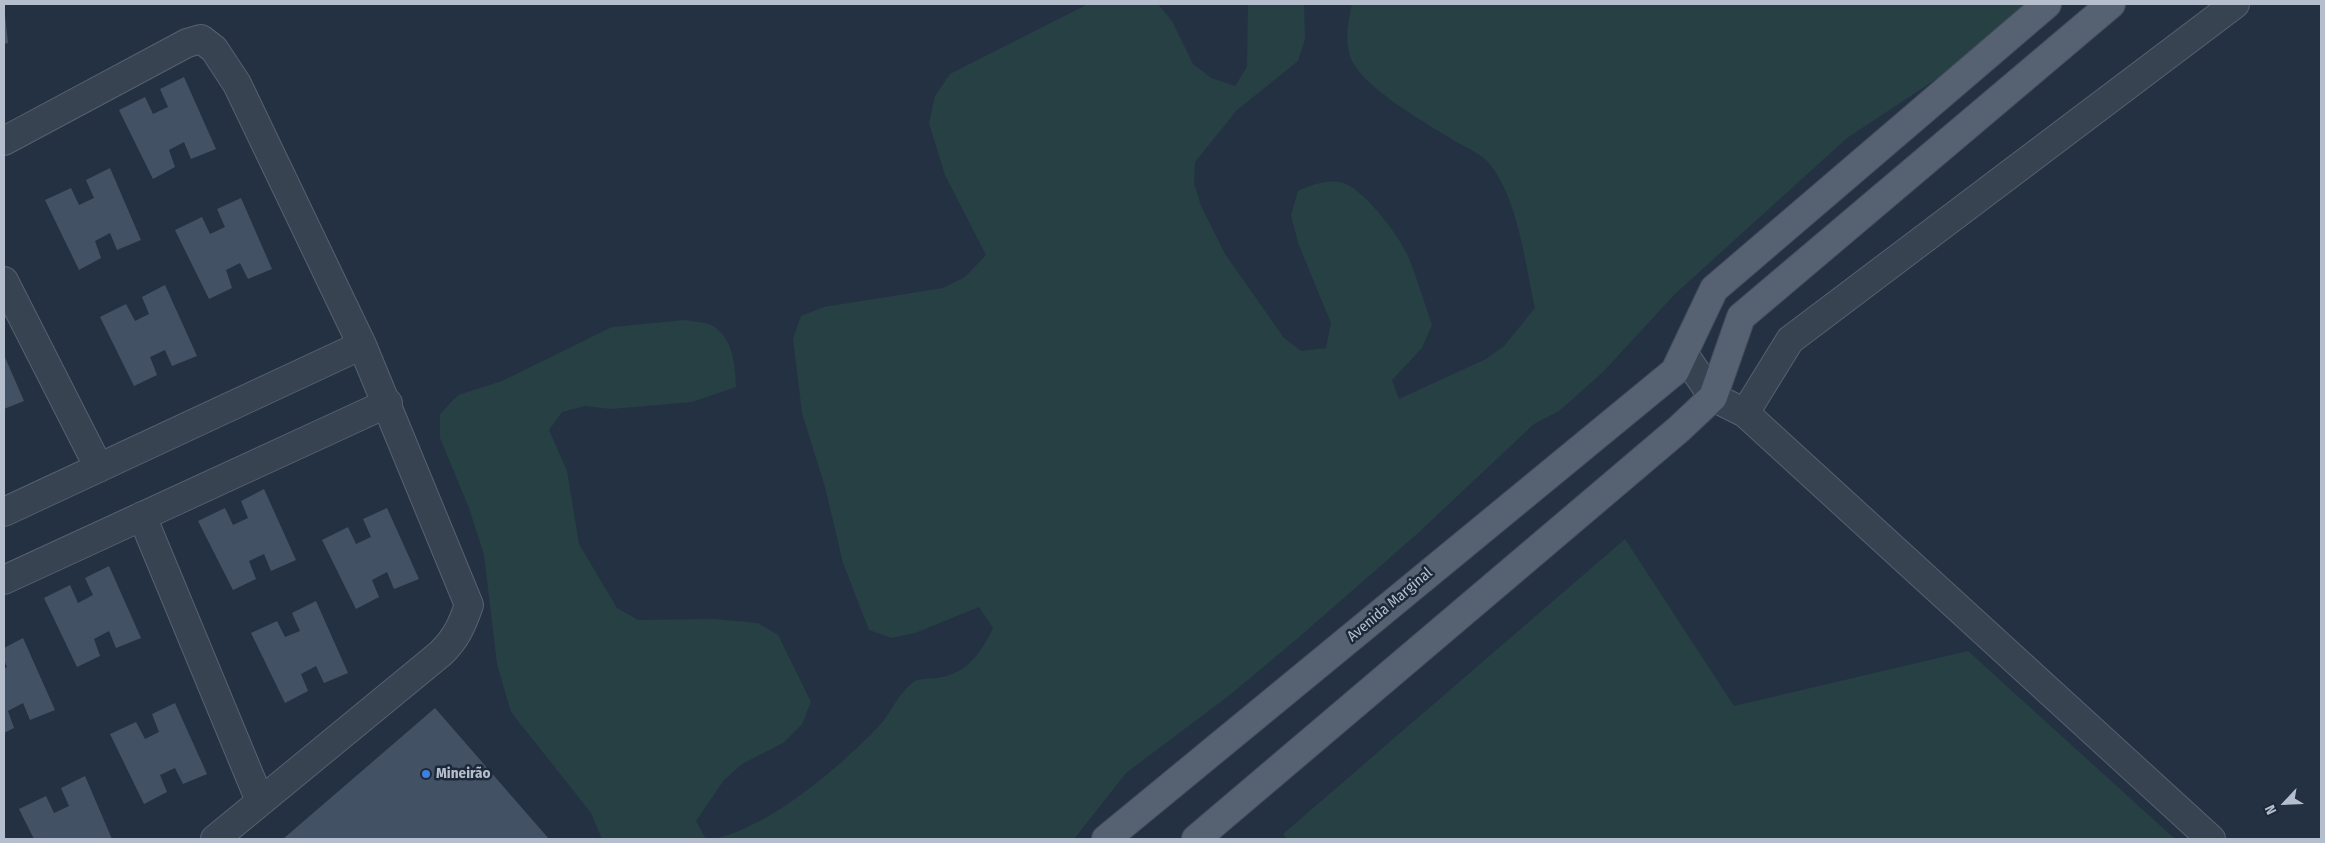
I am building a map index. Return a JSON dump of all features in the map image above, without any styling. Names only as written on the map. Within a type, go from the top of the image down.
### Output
[{"type":"main road","points":[[1674,371],[1714,289],[2047,4]]},
{"type":"main road","points":[[1196,839],[1713,397],[1741,317],[2111,4]]},
{"type":"main road","name":"Avenida Marginal","points":[[1106,839],[1674,371]]},
{"type":"street","points":[[1745,413],[1790,340],[2236,4]]},
{"type":"street","points":[[4,141],[171,50],[201,39],[214,49],[237,84],[362,345],[388,402],[469,605],[454,642],[215,839]]},
{"type":"street","points":[[4,282],[99,468]]},
{"type":"street","points":[[4,512],[362,345]]},
{"type":"street","points":[[1674,371],[1688,360],[1713,397],[1745,413],[2211,839]]},
{"type":"street","points":[[4,580],[388,402]]},
{"type":"street","points":[[142,516],[260,801]]},
{"type":"green space","points":[[1088,4],[1158,4],[1172,21],[1193,64],[1211,78],[1235,86],[1247,67],[1248,4],[1304,4],[1305,39],[1298,61],[1237,110],[1195,162],[1194,183],[1201,206],[1225,254],[1284,338],[1301,351],[1326,348],[1331,323],[1298,243],[1291,215],[1298,191],[1323,182],[1339,182],[1348,185],[1368,201],[1404,247],[1432,325],[1422,348],[1392,380],[1399,399],[1486,359],[1504,346],[1535,308],[1519,231],[1506,192],[1498,175],[1484,158],[1428,125],[1366,80],[1356,68],[1350,56],[1347,36],[1352,4],[2050,4],[1847,138],[1675,294],[1603,372],[1559,411],[1534,424],[1417,534],[1298,638],[1231,694],[1126,773],[1074,839],[713,839],[735,833],[757,822],[802,794],[864,742],[880,725],[909,686],[917,680],[948,676],[965,667],[978,654],[993,628],[979,607],[915,633],[892,638],[869,630],[843,563],[825,487],[802,413],[793,339],[801,316],[824,307],[943,288],[965,277],[986,255],[945,175],[929,123],[935,96],[950,74]]},
{"type":"green space","points":[[686,320],[713,326],[725,338],[734,362],[736,387],[692,402],[611,409],[585,406],[562,412],[549,430],[567,471],[579,544],[617,608],[638,620],[714,619],[758,623],[778,635],[811,702],[802,724],[783,743],[742,764],[724,780],[696,821],[706,839],[602,839],[591,813],[511,712],[497,664],[484,555],[469,508],[440,438],[440,414],[458,395],[502,381],[612,327]]},
{"type":"green space","points":[[1625,539],[1734,706],[1968,651],[2175,839],[1287,839],[1283,834]]},
{"type":"building","points":[[4,5],[8,43],[4,44]]},
{"type":"building","points":[[184,77],[216,149],[191,159],[184,142],[169,150],[175,167],[153,179],[119,110],[145,97],[153,114],[168,107],[160,89]]},
{"type":"building","points":[[110,168],[141,240],[117,250],[110,233],[95,241],[101,258],[79,270],[45,200],[71,188],[79,205],[94,198],[86,180]]},
{"type":"building","points":[[241,198],[272,269],[248,279],[240,263],[226,270],[232,288],[209,299],[175,230],[202,217],[210,234],[225,227],[217,209]]},
{"type":"building","points":[[165,285],[197,356],[172,366],[165,350],[150,357],[157,375],[134,386],[100,317],[126,304],[135,321],[149,314],[142,297]]},
{"type":"building","points":[[4,355],[24,401],[4,409]]},
{"type":"building","points":[[264,489],[296,560],[271,571],[264,554],[249,561],[256,579],[233,590],[198,521],[225,508],[233,525],[248,518],[241,501]]},
{"type":"building","points":[[387,508],[419,579],[394,589],[387,572],[372,580],[379,597],[356,609],[322,540],[348,527],[356,544],[371,537],[363,519]]},
{"type":"building","points":[[109,566],[141,638],[116,648],[109,631],[94,639],[100,656],[77,667],[44,598],[70,585],[78,603],[93,595],[85,578]]},
{"type":"building","points":[[316,601],[348,673],[324,683],[316,666],[301,674],[308,691],[285,703],[251,633],[277,621],[285,637],[300,631],[292,613]]},
{"type":"building","points":[[23,638],[55,710],[30,720],[23,703],[8,711],[14,728],[4,733],[4,669],[7,667],[4,660],[4,648]]},
{"type":"building","points":[[175,703],[207,774],[183,784],[175,768],[160,775],[167,792],[144,804],[110,734],[136,722],[145,739],[159,732],[152,714]]},
{"type":"building","name":"Mineirão","points":[[435,708],[549,839],[283,839]]},
{"type":"building","points":[[85,776],[112,839],[34,839],[19,809],[46,796],[54,813],[69,806],[61,788]]},
{"type":"place","name":"Mineirão","points":[[426,774]]}]
